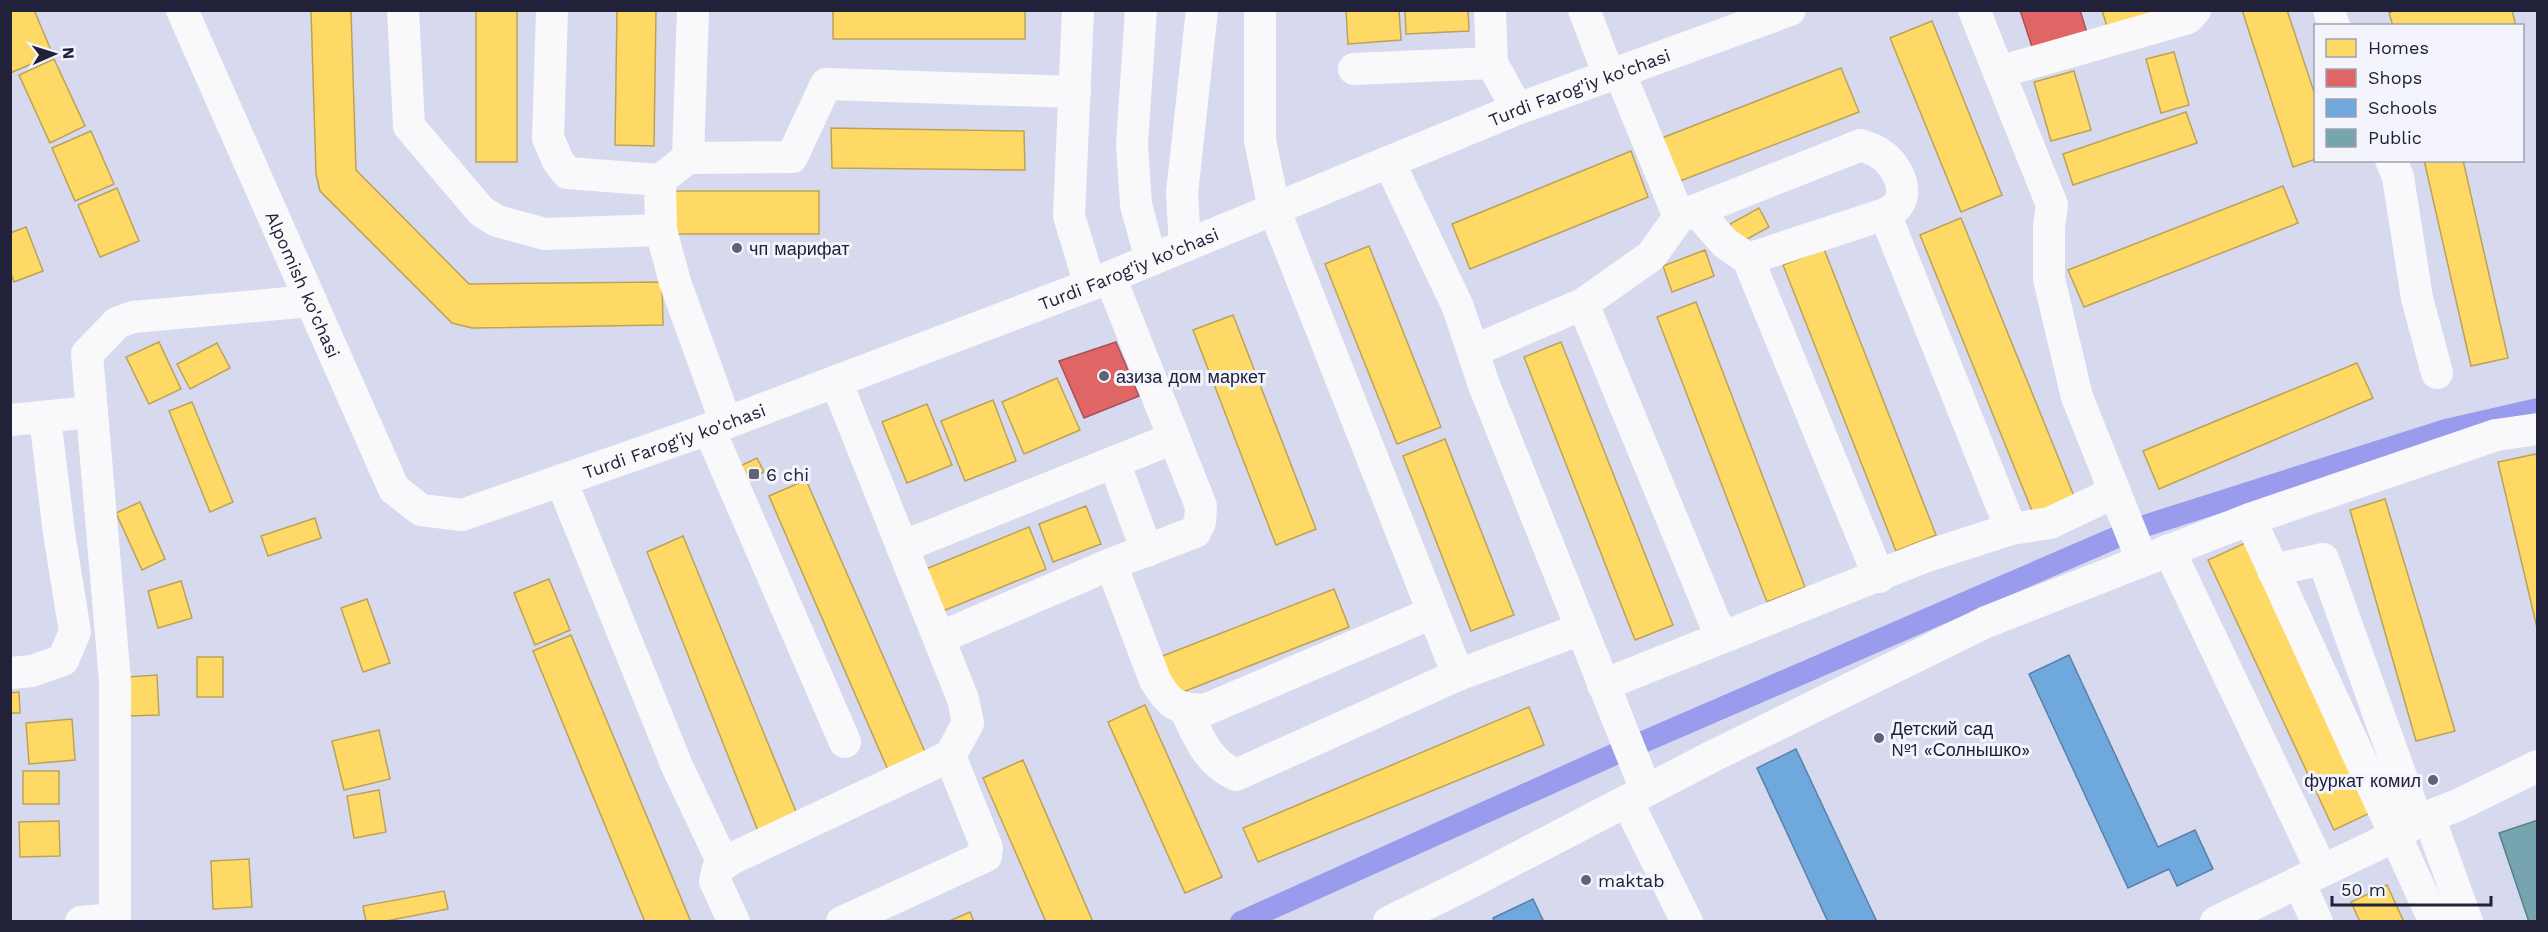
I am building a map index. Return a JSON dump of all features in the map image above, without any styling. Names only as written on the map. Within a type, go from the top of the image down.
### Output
[{"type":"street","name":"Alpomish ko'chasi","points":[[182,10],[394,489],[421,510],[462,515]]},
{"type":"street","points":[[403,10],[409,126],[481,211],[497,221],[545,234],[661,230]]},
{"type":"street","points":[[552,10],[548,138],[558,161],[567,173],[660,180],[688,158],[792,157],[826,84],[1075,92]]},
{"type":"street","points":[[688,158],[693,10]]},
{"type":"street","points":[[939,638],[1111,564],[1196,532],[1200,522],[1201,506],[1174,438],[1069,216],[1078,10]]},
{"type":"street","points":[[1141,10],[1132,144],[1136,205],[1151,260]]},
{"type":"street","points":[[1185,246],[1182,193],[1202,10]]},
{"type":"street","points":[[1260,10],[1260,140],[1274,209],[1458,675]]},
{"type":"street","points":[[1490,10],[1492,63],[1517,109]]},
{"type":"street","points":[[1584,10],[1614,73],[1688,214],[1748,259],[1880,577]]},
{"type":"street","name":"Turdi Farog'iy ko'chasi","points":[[462,515],[718,426],[1100,281],[1517,109],[1790,10]]},
{"type":"street","points":[[1974,10],[2052,205],[2049,227],[2049,279],[2077,396],[2115,492],[2310,877],[2317,921]]},
{"type":"street","points":[[1999,72],[2188,18],[2195,10]]},
{"type":"street","points":[[1354,69],[1492,63]]},
{"type":"street","points":[[1473,351],[1583,304],[1651,256],[1688,214],[1861,145],[1879,153],[1894,166],[1900,179],[1902,193],[1897,206],[1885,214],[1748,259]]},
{"type":"street","points":[[1389,162],[1458,307],[1484,385],[1608,697],[1637,796],[1687,921]]},
{"type":"street","points":[[2392,162],[2398,177],[2417,298],[2437,373]]},
{"type":"street","points":[[660,180],[661,230],[718,426],[845,742]]},
{"type":"street","points":[[1885,214],[2011,529]]},
{"type":"street","points":[[81,921],[115,920],[115,681],[87,354],[117,323],[133,317],[311,300]]},
{"type":"street","points":[[1583,304],[1721,637]]},
{"type":"street","points":[[734,921],[715,881],[718,868],[730,859],[950,756],[968,723],[963,699],[836,381]]},
{"type":"street","points":[[10,420],[92,412]]},
{"type":"street","points":[[10,673],[32,671],[63,660],[75,632],[59,533],[45,418]]},
{"type":"street","points":[[1389,921],[2143,545],[2250,519],[2496,435],[2538,429]]},
{"type":"street","points":[[902,547],[1174,438]]},
{"type":"street","points":[[1114,462],[1147,551]]},
{"type":"street","points":[[561,480],[678,766],[721,859],[730,859]]},
{"type":"street","points":[[1608,697],[1721,637],[1880,577],[1927,556],[2011,529],[2050,523],[2115,492]]},
{"type":"street","points":[[2250,519],[2273,570],[2467,921]]},
{"type":"street","points":[[2273,570],[2323,558],[2414,825],[2435,921]]},
{"type":"street","points":[[1111,564],[1155,680],[1164,697],[1185,709],[1205,710],[1432,613]]},
{"type":"street","points":[[75,632],[110,624]]},
{"type":"street","points":[[1185,709],[1207,754],[1221,768],[1236,775],[1458,675],[1581,629]]},
{"type":"street","points":[[842,921],[986,856],[987,848],[950,756]]},
{"type":"street","points":[[2216,921],[2538,766]]},
{"type":"building: Homes","points":[[10,10],[34,10],[53,55],[10,73]]},
{"type":"building: Homes","points":[[311,10],[351,10],[356,170],[469,284],[662,282],[663,325],[472,328],[452,323],[320,191],[316,174]]},
{"type":"building: Homes","points":[[476,10],[517,10],[517,162],[476,162]]},
{"type":"building: Homes","points":[[617,10],[656,10],[654,146],[615,145]]},
{"type":"building: Homes","points":[[833,10],[1025,10],[1025,39],[833,39]]},
{"type":"building: Homes","points":[[1346,10],[1399,10],[1401,40],[1348,44]]},
{"type":"building: Homes","points":[[1405,10],[1468,10],[1469,31],[1406,34]]},
{"type":"building: Homes","points":[[2102,10],[2164,10],[2108,30]]},
{"type":"building: Homes","points":[[2242,10],[2287,10],[2314,92],[2314,160],[2293,167]]},
{"type":"building: Homes","points":[[2396,10],[2512,10],[2516,24],[2392,24],[2389,13]]},
{"type":"building: Homes","points":[[1932,21],[2002,195],[1961,212],[1890,38]]},
{"type":"building: Homes","points":[[2174,52],[2189,105],[2161,113],[2146,59]]},
{"type":"building: Homes","points":[[54,59],[85,126],[50,143],[19,75]]},
{"type":"building: Homes","points":[[1841,68],[1859,112],[1680,181],[1662,138]]},
{"type":"building: Homes","points":[[2074,71],[2091,130],[2051,141],[2034,82]]},
{"type":"building: Homes","points":[[2186,112],[2197,143],[2073,185],[2063,154]]},
{"type":"building: Homes","points":[[831,128],[1024,131],[1025,170],[832,168]]},
{"type":"building: Homes","points":[[91,131],[114,184],[75,201],[52,148]]},
{"type":"building: Homes","points":[[1631,151],[1648,197],[1470,269],[1452,224]]},
{"type":"building: Homes","points":[[2424,162],[2463,162],[2508,358],[2471,366]]},
{"type":"building: Homes","points":[[2283,186],[2298,223],[2084,307],[2068,270]]},
{"type":"building: Homes","points":[[117,188],[139,241],[100,257],[78,205]]},
{"type":"building: Homes","points":[[671,191],[819,191],[819,234],[672,234]]},
{"type":"building: Homes","points":[[1759,208],[1769,227],[1740,243],[1730,224]]},
{"type":"building: Homes","points":[[1961,218],[2078,506],[2037,523],[1920,235]]},
{"type":"building: Homes","points":[[26,227],[43,271],[14,282],[10,271],[10,233]]},
{"type":"building: Homes","points":[[1369,246],[1441,427],[1397,444],[1325,264]]},
{"type":"building: Homes","points":[[1824,249],[1936,535],[1896,551],[1783,265]]},
{"type":"building: Homes","points":[[1705,250],[1714,276],[1672,292],[1663,266]]},
{"type":"building: Homes","points":[[1696,302],[1805,587],[1767,602],[1657,317]]},
{"type":"building: Homes","points":[[1233,315],[1316,529],[1276,545],[1193,330]]},
{"type":"building: Homes","points":[[159,342],[181,389],[149,404],[126,357]]},
{"type":"building: Homes","points":[[1561,342],[1673,625],[1635,640],[1524,357]]},
{"type":"building: Homes","points":[[217,343],[230,368],[190,389],[177,364]]},
{"type":"building: Homes","points":[[2357,363],[2373,398],[2159,489],[2143,451]]},
{"type":"building: Homes","points":[[1057,378],[1080,430],[1024,454],[1002,402]]},
{"type":"building: Homes","points":[[993,400],[1016,461],[965,481],[941,421]]},
{"type":"building: Homes","points":[[192,402],[233,502],[210,512],[169,411]]},
{"type":"building: Homes","points":[[927,404],[952,465],[907,483],[882,422]]},
{"type":"building: Homes","points":[[1445,439],[1514,615],[1471,631],[1403,456]]},
{"type":"building: Homes","points":[[2536,454],[2538,462],[2538,632],[2498,462]]},
{"type":"building: Homes","points":[[757,458],[764,472],[746,481],[738,467]]},
{"type":"building: Homes","points":[[806,480],[929,761],[891,777],[769,496]]},
{"type":"building: Homes","points":[[2385,499],[2455,731],[2416,741],[2350,510]]},
{"type":"building: Homes","points":[[140,502],[165,559],[142,570],[116,513]]},
{"type":"building: Homes","points":[[1086,506],[1101,544],[1053,562],[1039,524]]},
{"type":"building: Homes","points":[[315,518],[321,538],[268,556],[261,536]]},
{"type":"building: Homes","points":[[1029,527],[1046,569],[943,611],[926,569]]},
{"type":"building: Homes","points":[[683,536],[799,819],[760,836],[647,552]]},
{"type":"building: Homes","points":[[2245,543],[2370,813],[2334,830],[2208,560]]},
{"type":"building: Homes","points":[[549,579],[570,630],[535,645],[514,593]]},
{"type":"building: Homes","points":[[181,581],[192,618],[158,628],[148,591]]},
{"type":"building: Homes","points":[[1334,589],[1349,627],[1170,697],[1155,659]]},
{"type":"building: Homes","points":[[367,599],[390,663],[363,672],[341,608]]},
{"type":"building: Homes","points":[[571,635],[691,922],[645,922],[533,651]]},
{"type":"building: Homes","points":[[197,657],[223,657],[223,697],[197,697]]},
{"type":"building: Homes","points":[[157,675],[159,715],[129,716],[127,677]]},
{"type":"building: Homes","points":[[19,692],[20,713],[10,713],[10,693]]},
{"type":"building: Homes","points":[[1145,705],[1222,877],[1185,893],[1108,722]]},
{"type":"building: Homes","points":[[1529,707],[1544,745],[1258,862],[1243,828]]},
{"type":"building: Homes","points":[[72,719],[75,760],[29,764],[26,723]]},
{"type":"building: Homes","points":[[379,730],[390,779],[344,790],[332,741]]},
{"type":"building: Homes","points":[[1023,760],[1093,922],[1046,922],[983,778]]},
{"type":"building: Homes","points":[[23,771],[59,771],[59,804],[23,804]]},
{"type":"building: Homes","points":[[379,790],[386,832],[354,838],[347,796]]},
{"type":"building: Homes","points":[[59,821],[60,856],[20,857],[19,822]]},
{"type":"building: Homes","points":[[249,859],[252,907],[213,909],[211,861]]},
{"type":"building: Homes","points":[[2387,885],[2404,922],[2360,922],[2351,902]]},
{"type":"building: Homes","points":[[444,891],[448,909],[381,922],[366,922],[363,906]]},
{"type":"building: Homes","points":[[970,912],[974,922],[947,922]]},
{"type":"building: Shops","points":[[2020,10],[2080,10],[2088,36],[2034,53]]},
{"type":"building: Shops","points":[[1116,342],[1139,396],[1084,418],[1059,361]]},
{"type":"building: Schools","points":[[2069,655],[2158,847],[2195,830],[2213,869],[2177,886],[2169,869],[2128,888],[2029,674]]},
{"type":"building: Schools","points":[[1796,749],[1877,922],[1828,922],[1757,768]]},
{"type":"building: Schools","points":[[1533,899],[1544,922],[1494,922],[1493,918]]},
{"type":"building: Public","points":[[2538,820],[2538,922],[2529,922],[2499,833]]},
{"type":"waterway","points":[[1241,922],[1613,755],[2138,528],[2446,430],[2538,409]]},
{"type":"place","name":"чп марифат","points":[[737,248]]},
{"type":"place","name":"азиза дом маркет","points":[[1104,376]]},
{"type":"place","name":"6 chi","points":[[754,474]]},
{"type":"place","name":"Детский сад №1 «Солнышко»","points":[[1879,738]]},
{"type":"place","name":"фуркат комил","points":[[2433,780]]},
{"type":"place","name":"maktab","points":[[1586,880]]}]
